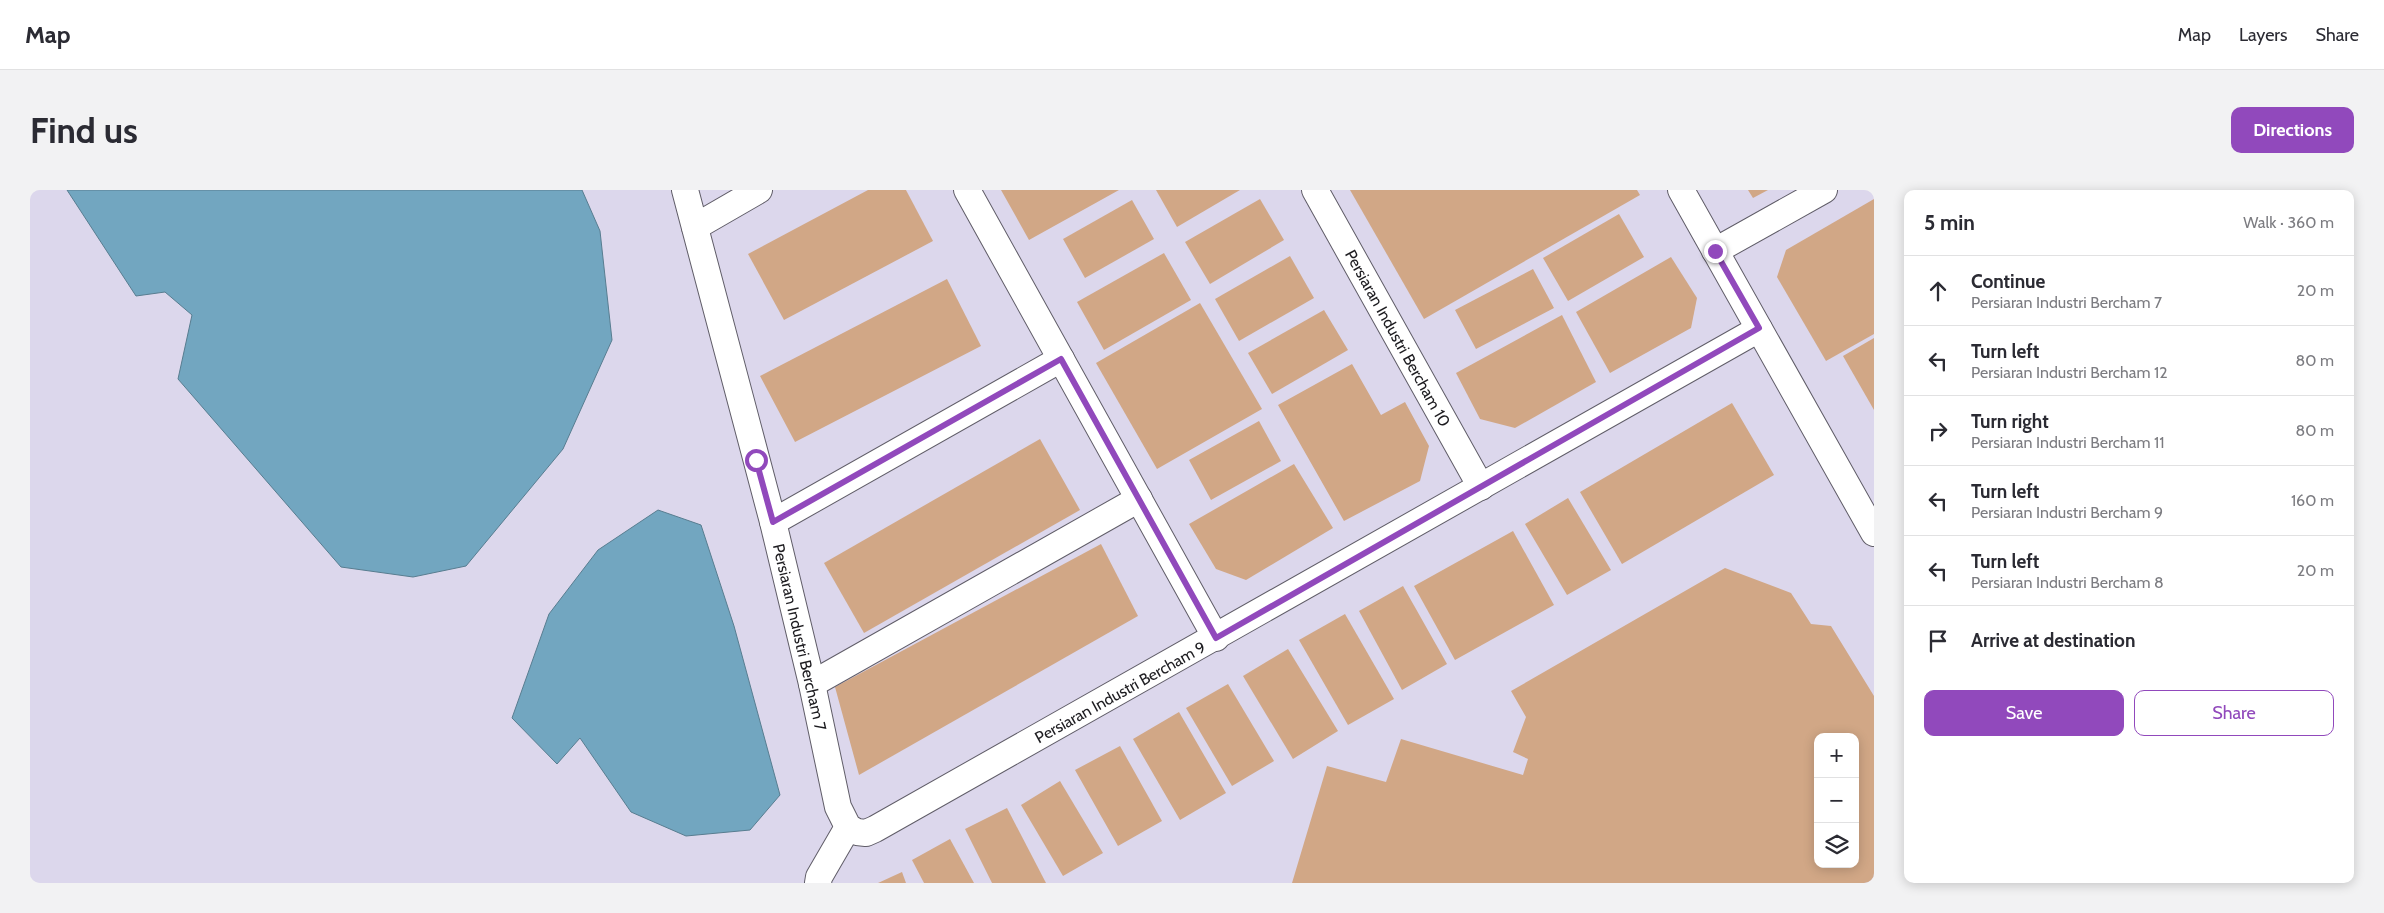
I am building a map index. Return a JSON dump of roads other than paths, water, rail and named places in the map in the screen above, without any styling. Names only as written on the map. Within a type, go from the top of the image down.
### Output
[{"type":"street","name":"Persiaran Industri Bercham 7","points":[[685,190],[773,522],[842,818],[848,827]]},
{"type":"street","points":[[695,227],[759,190]]},
{"type":"street","points":[[967,190],[1216,638]]},
{"type":"street","name":"Persiaran Industri Bercham 10","points":[[1315,190],[1481,487]]},
{"type":"street","points":[[1681,190],[1874,532]]},
{"type":"street","points":[[1715,251],[1824,190]]},
{"type":"street","name":"Persiaran Industri Bercham 9","points":[[848,827],[857,832],[866,833],[876,829],[1216,638],[1759,328]]},
{"type":"street","points":[[773,522],[1061,359]]},
{"type":"street","points":[[812,684],[1139,498]]},
{"type":"street","points":[[818,883],[819,877],[848,827]]},
{"type":"water","points":[[67,190],[582,190],[600,231],[612,340],[563,449],[466,566],[413,577],[341,567],[178,379],[192,315],[165,292],[136,296]]},
{"type":"water","points":[[658,510],[701,525],[734,626],[780,795],[750,830],[686,836],[631,812],[580,738],[557,764],[512,718],[549,614],[598,550]]}]
